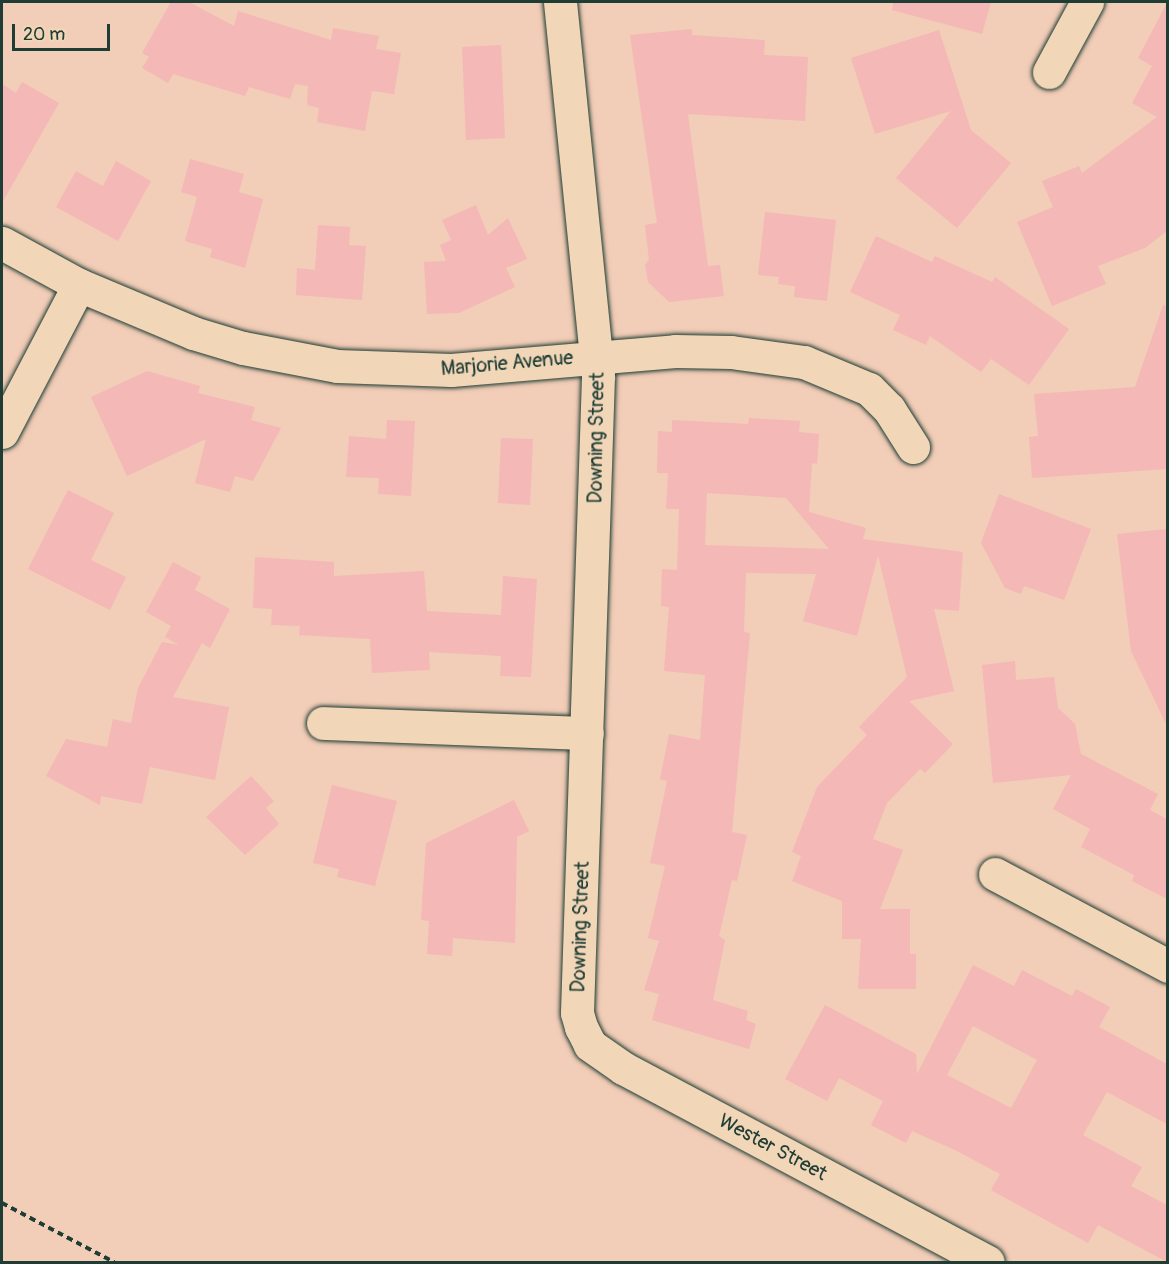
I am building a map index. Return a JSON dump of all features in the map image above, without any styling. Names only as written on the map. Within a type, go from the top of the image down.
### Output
[{"type":"street","name":"Downing Street","points":[[560,2],[597,355],[577,1013]]},
{"type":"street","points":[[1049,72],[1087,2]]},
{"type":"street","name":"Marjorie Avenue","points":[[2,243],[80,285],[193,333],[243,348],[337,366],[451,370],[597,355],[731,352],[804,362],[869,389],[889,409],[914,447]]},
{"type":"street","points":[[2,432],[80,285]]},
{"type":"street","points":[[323,723],[587,733]]},
{"type":"street","points":[[995,874],[1167,966]]},
{"type":"street","name":"Wester Street","points":[[577,1013],[591,1045],[606,1057],[988,1263]]},
{"type":"path","points":[[2,1203],[114,1263]]},
{"type":"building","points":[[171,2],[189,2],[234,26],[238,11],[331,40],[333,28],[379,36],[376,49],[401,53],[394,94],[372,91],[365,131],[317,122],[319,108],[307,105],[308,86],[295,84],[290,99],[249,87],[245,96],[173,74],[168,83],[142,68],[149,57],[142,53]]},
{"type":"building","points":[[893,2],[991,2],[982,34],[892,10]]},
{"type":"building","points":[[1167,3],[1167,231],[1145,248],[1098,266],[1106,284],[1052,306],[1017,222],[1053,207],[1042,181],[1079,166],[1082,173],[1157,117],[1132,103],[1152,66],[1138,58]]},
{"type":"building","points":[[692,29],[692,35],[765,40],[764,55],[808,57],[805,121],[688,114],[708,266],[720,265],[724,296],[669,302],[648,282],[645,265],[649,260],[645,225],[657,223],[630,35]]},
{"type":"building","points":[[939,30],[971,130],[1011,163],[957,228],[896,178],[951,111],[875,134],[851,58]]},
{"type":"building","points":[[501,45],[505,138],[466,140],[462,47]]},
{"type":"building","points":[[22,82],[59,103],[2,203],[2,84],[16,93]]},
{"type":"building","points":[[190,159],[244,174],[239,192],[263,199],[245,268],[210,257],[212,249],[185,241],[197,197],[181,192]]},
{"type":"building","points":[[116,161],[151,181],[118,241],[56,207],[76,171],[103,186]]},
{"type":"building","points":[[476,205],[488,235],[508,218],[527,259],[506,268],[515,287],[459,313],[427,314],[424,262],[446,261],[440,245],[451,240],[442,220]]},
{"type":"building","points":[[765,212],[836,220],[827,301],[794,297],[795,286],[778,284],[779,277],[758,275]]},
{"type":"building","points":[[318,225],[350,227],[349,245],[366,246],[362,300],[296,295],[297,268],[315,270]]},
{"type":"building","points":[[876,236],[932,262],[935,256],[992,282],[995,277],[1069,329],[1029,385],[991,359],[981,372],[930,336],[926,345],[893,330],[900,315],[850,292]]},
{"type":"building","points":[[1163,305],[1167,306],[1167,469],[1032,478],[1029,437],[1038,436],[1034,394],[1135,387]]},
{"type":"building","points":[[147,371],[200,386],[198,393],[255,407],[251,420],[281,428],[253,481],[235,476],[230,492],[195,483],[206,439],[127,476],[91,397]]},
{"type":"building","points":[[749,418],[800,421],[799,432],[819,434],[817,464],[812,463],[809,512],[866,528],[863,539],[963,552],[959,611],[934,609],[954,691],[909,701],[953,744],[925,773],[920,769],[887,803],[873,839],[903,850],[880,909],[910,909],[910,954],[916,954],[916,989],[858,989],[861,939],[842,939],[842,901],[792,881],[801,856],[792,852],[817,787],[867,735],[859,727],[907,677],[878,555],[857,636],[803,621],[816,574],[746,573],[744,632],[750,633],[732,832],[747,835],[737,881],[732,880],[719,936],[725,940],[713,1000],[748,1011],[746,1020],[756,1024],[749,1049],[652,1020],[659,994],[644,990],[659,941],[648,938],[665,866],[650,863],[667,781],[660,779],[669,734],[700,740],[705,675],[664,671],[669,607],[661,606],[662,569],[677,570],[679,509],[666,509],[668,473],[657,473],[658,431],[672,432],[672,420],[748,424]],"holes":[[[707,493],[786,498],[829,549],[705,545]]]},
{"type":"building","points":[[387,420],[415,421],[411,496],[378,494],[379,478],[346,477],[349,436],[386,439]]},
{"type":"building","points":[[501,438],[533,439],[530,505],[498,503]]},
{"type":"building","points":[[68,490],[114,513],[91,560],[126,577],[110,610],[28,569]]},
{"type":"building","points":[[999,494],[1091,529],[1064,600],[1024,586],[1021,594],[1005,588],[981,543]]},
{"type":"building","points":[[1167,529],[1167,726],[1131,651],[1117,534]]},
{"type":"building","points":[[255,557],[334,562],[334,576],[424,571],[427,611],[501,615],[503,576],[537,579],[531,677],[500,676],[501,656],[429,652],[430,670],[372,673],[370,639],[299,635],[300,626],[271,625],[272,609],[253,608]]},
{"type":"building","points":[[173,562],[201,577],[195,590],[230,609],[210,648],[202,643],[173,697],[229,707],[215,780],[150,767],[142,804],[101,796],[100,805],[46,776],[66,739],[107,747],[113,719],[131,723],[138,688],[162,642],[179,645],[165,637],[171,626],[146,612]]},
{"type":"building","points":[[1015,661],[1016,680],[1054,677],[1058,708],[1075,724],[1081,754],[1158,794],[1150,810],[1167,819],[1167,899],[1132,881],[1134,875],[1081,847],[1090,829],[1053,809],[1071,775],[993,783],[982,665]]},
{"type":"building","points":[[251,776],[274,801],[266,808],[279,824],[245,855],[206,817]]},
{"type":"building","points":[[332,785],[397,801],[375,886],[337,877],[339,869],[313,863]]},
{"type":"building","points":[[514,800],[529,831],[517,837],[515,943],[453,938],[452,956],[427,954],[429,921],[421,920],[426,843]]},
{"type":"building","points":[[973,965],[1014,986],[1022,970],[1072,996],[1076,989],[1110,1007],[1099,1027],[1167,1064],[1167,1124],[1107,1092],[1083,1135],[1142,1167],[1131,1186],[1167,1205],[1167,1262],[1098,1225],[1088,1243],[991,1190],[1000,1174],[955,1150],[912,1131],[906,1143],[871,1125],[883,1101],[839,1078],[827,1101],[785,1079],[825,1005],[916,1054],[917,1074]],"holes":[[[973,1026],[1037,1060],[1011,1108],[947,1075]]]}]
